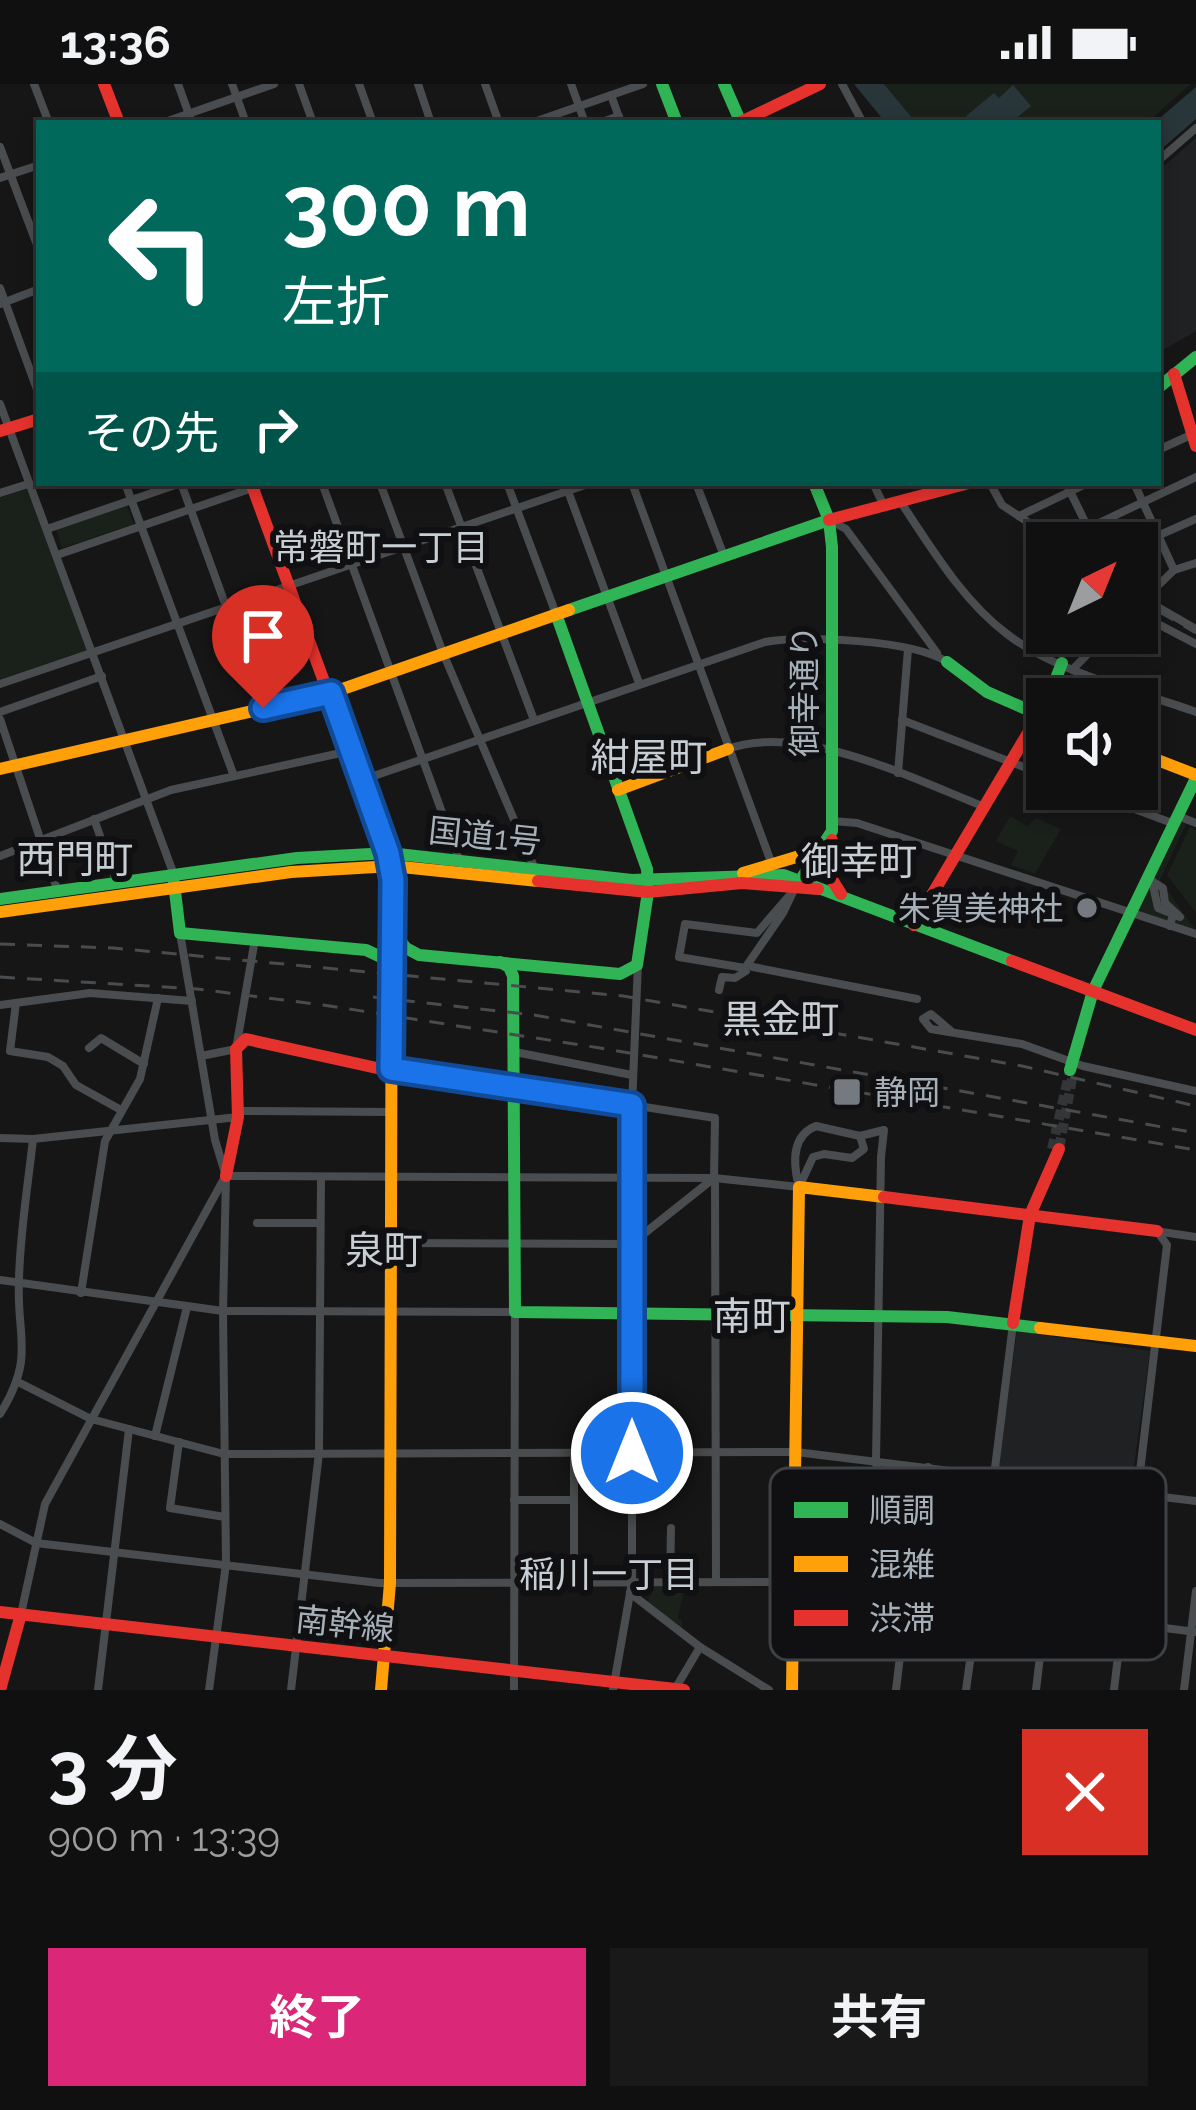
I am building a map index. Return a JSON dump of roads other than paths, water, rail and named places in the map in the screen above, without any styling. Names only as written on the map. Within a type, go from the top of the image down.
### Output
[{"type":"main road","points":[[104,84],[117,120]]},
{"type":"main road","points":[[662,84],[675,120]]},
{"type":"main road","points":[[724,84],[740,120]]},
{"type":"main road","points":[[745,120],[820,84]]},
{"type":"main road","points":[[1161,385],[1196,357]]},
{"type":"main road","points":[[1174,374],[1192,415],[1194,440]]},
{"type":"main road","points":[[4,430],[36,420]]},
{"type":"main road","points":[[257,486],[390,859],[390,1583],[383,1690]]},
{"type":"main road","name":"御幸通り","points":[[798,884],[823,850],[832,826],[829,520],[815,486]]},
{"type":"main road","points":[[0,769],[331,693],[829,520],[959,486]]},
{"type":"main road","points":[[393,925],[409,951],[419,955],[620,974],[638,963],[649,886],[556,614]]},
{"type":"main road","points":[[946,662],[987,692],[1026,709]]},
{"type":"main road","points":[[1061,678],[1068,666]]},
{"type":"main road","points":[[914,925],[1026,743]]},
{"type":"main road","points":[[619,790],[728,749]]},
{"type":"main road","points":[[1071,1065],[1093,991],[1196,776],[1158,761]]},
{"type":"main road","points":[[832,826],[828,872],[843,897]]},
{"type":"main road","points":[[740,874],[823,850]]},
{"type":"main road","name":"国道1号","points":[[390,859],[649,886],[798,884]]},
{"type":"main road","name":"国道1号","points":[[0,899],[117,883],[291,872],[390,859],[459,859],[649,886],[740,874],[843,897],[1196,1030]]},
{"type":"main road","points":[[174,882],[180,933],[366,950],[381,957],[391,978]]},
{"type":"main road","name":"国道1号","points":[[0,912],[174,882]]},
{"type":"main road","points":[[366,950],[393,925]]},
{"type":"main road","points":[[391,978],[398,965],[419,955]]},
{"type":"main road","points":[[500,962],[513,976],[515,1312],[880,1313],[1013,1323],[1196,1346]]},
{"type":"main road","points":[[513,976],[526,965]]},
{"type":"main road","points":[[226,1175],[238,1114],[236,1049],[242,1041],[253,1039],[391,1069],[632,1105]]},
{"type":"main road","points":[[1013,1323],[1030,1215],[1056,1149]]},
{"type":"main road","points":[[796,1468],[799,1187],[1156,1231]]},
{"type":"main road","name":"南幹線","points":[[0,1612],[614,1686],[684,1690]]},
{"type":"main road","points":[[0,1690],[21,1614]]},
{"type":"main road","points":[[792,1690],[793,1660]]},
{"type":"street","points":[[34,84],[48,120]]},
{"type":"street","points":[[178,84],[190,118],[274,84]]},
{"type":"street","points":[[232,84],[245,120]]},
{"type":"street","points":[[299,84],[313,120]]},
{"type":"street","points":[[359,84],[372,120]]},
{"type":"street","points":[[418,84],[430,120]]},
{"type":"street","points":[[485,84],[498,120]]},
{"type":"street","points":[[571,84],[584,120]]},
{"type":"street","points":[[557,119],[578,106],[643,84]]},
{"type":"street","points":[[842,84],[861,120]]},
{"type":"street","points":[[611,95],[620,120]]},
{"type":"street","points":[[1161,158],[1196,128]]},
{"type":"street","points":[[0,147],[5,177],[36,244]]},
{"type":"street","points":[[5,177],[36,166]]},
{"type":"street","points":[[0,288],[36,387]]},
{"type":"street","points":[[3,303],[36,291]]},
{"type":"street","points":[[0,404],[4,430],[103,676],[174,882]]},
{"type":"street","points":[[1161,449],[1194,440]]},
{"type":"street","points":[[1101,522],[1196,477]]},
{"type":"street","points":[[0,494],[28,484]]},
{"type":"street","points":[[126,486],[234,776]]},
{"type":"street","points":[[46,529],[173,486]]},
{"type":"street","points":[[182,486],[263,708]]},
{"type":"street","points":[[56,555],[254,486]]},
{"type":"street","points":[[323,486],[459,859]]},
{"type":"street","points":[[381,486],[443,653],[535,869]]},
{"type":"street","points":[[446,486],[534,719]]},
{"type":"street","points":[[508,486],[556,614]]},
{"type":"street","points":[[633,486],[771,862]]},
{"type":"street","points":[[697,486],[724,556]]},
{"type":"street","points":[[874,486],[885,508]]},
{"type":"street","points":[[992,486],[1002,505],[1028,522]]},
{"type":"street","points":[[1135,486],[1152,522]]},
{"type":"street","points":[[0,684],[566,487],[639,682]]},
{"type":"street","points":[[1018,516],[1068,487],[1085,522]]},
{"type":"street","points":[[902,504],[982,612],[1009,636],[1068,666],[1196,712]]},
{"type":"street","points":[[1174,570],[1158,534],[1196,519]]},
{"type":"street","points":[[829,520],[846,529],[946,662]]},
{"type":"street","points":[[1158,585],[1174,570],[1196,562]]},
{"type":"street","points":[[1158,612],[1196,629]]},
{"type":"street","points":[[1158,617],[1196,644]]},
{"type":"street","points":[[362,780],[639,682],[775,640],[831,640],[908,649],[946,662]]},
{"type":"street","points":[[898,773],[908,649]]},
{"type":"street","points":[[1068,666],[1083,654]]},
{"type":"street","points":[[58,891],[0,715],[103,676]]},
{"type":"street","points":[[902,720],[1026,768]]},
{"type":"street","points":[[728,749],[756,742],[831,751],[985,807]]},
{"type":"street","points":[[0,856],[148,799],[351,750]]},
{"type":"street","points":[[1150,810],[1196,824]]},
{"type":"street","points":[[1152,881],[1163,888],[1165,903],[1180,916],[1158,908],[1152,894],[1152,881],[1178,827],[1176,818]]},
{"type":"street","points":[[94,819],[117,883]]},
{"type":"street","points":[[832,826],[857,823],[1196,934]]},
{"type":"street","points":[[719,990],[722,977],[735,978],[753,967],[798,884]]},
{"type":"street","points":[[1131,910],[1147,892],[1152,894]]},
{"type":"street","points":[[786,906],[745,968],[680,957],[686,924],[757,933],[786,906]]},
{"type":"street","points":[[1169,926],[1173,914]]},
{"type":"street","points":[[180,933],[226,1175],[226,1564],[208,1690]]},
{"type":"street","points":[[201,1056],[236,1049],[255,939]]},
{"type":"street","points":[[614,1686],[632,1582],[632,1076],[638,963]]},
{"type":"street","points":[[753,967],[916,999]]},
{"type":"street","points":[[0,1005],[90,993],[192,1001]]},
{"type":"street","points":[[81,1292],[109,1131],[140,1079],[158,998]]},
{"type":"street","points":[[16,1003],[10,1051],[48,1057],[63,1066],[76,1085],[121,1110]]},
{"type":"street","points":[[951,1030],[1022,1044],[1071,1065],[1196,1091]]},
{"type":"street","points":[[89,1048],[101,1037],[144,1064]]},
{"type":"street","points":[[514,1052],[632,1076]]},
{"type":"street","points":[[632,1105],[716,1118],[716,1582]]},
{"type":"street","points":[[0,1138],[33,1139],[238,1114],[391,1112]]},
{"type":"street","points":[[799,1187],[796,1146],[802,1134],[816,1126],[860,1136],[884,1130],[876,1468]]},
{"type":"street","points":[[799,1187],[813,1157],[857,1156],[865,1144],[860,1136]]},
{"type":"street","points":[[0,1414],[18,1382],[25,1343],[18,1283],[33,1139]]},
{"type":"street","points":[[226,1175],[632,1176],[799,1187]]},
{"type":"street","points":[[21,1614],[44,1504],[226,1175]]},
{"type":"street","points":[[291,1690],[319,1453],[321,1178]]},
{"type":"street","points":[[391,1244],[631,1244],[714,1178]]},
{"type":"street","points":[[257,1223],[320,1223]]},
{"type":"street","points":[[1156,1231],[1196,1237]]},
{"type":"street","points":[[1140,1468],[1167,1245],[1156,1231]]},
{"type":"street","points":[[0,1280],[223,1311],[515,1312],[514,1690]]},
{"type":"street","points":[[154,1436],[187,1307]]},
{"type":"street","points":[[994,1468],[1013,1323]]},
{"type":"street","points":[[18,1382],[91,1419],[224,1454],[796,1452],[936,1468]]},
{"type":"street","points":[[98,1690],[129,1429]]},
{"type":"street","points":[[179,1442],[170,1508],[225,1517]]},
{"type":"street","points":[[574,1451],[574,1582]]},
{"type":"street","points":[[1166,1498],[1196,1501]]},
{"type":"street","points":[[514,1500],[574,1500]]},
{"type":"street","points":[[0,1524],[36,1543],[390,1583],[770,1582]]},
{"type":"street","points":[[670,1582],[671,1528]]},
{"type":"street","points":[[1184,1690],[1196,1592]]},
{"type":"street","points":[[630,1593],[700,1647],[770,1690]]},
{"type":"street","points":[[674,1689],[700,1647]]},
{"type":"street","points":[[896,1690],[900,1660]]},
{"type":"street","points":[[966,1690],[970,1660]]},
{"type":"street","points":[[1036,1690],[1040,1660]]},
{"type":"street","points":[[1114,1690],[1118,1660]]},
{"type":"tunnel","points":[[1052,1149],[1070,1070],[1059,1149]]},
{"type":"railway","points":[[1158,611],[1196,633]]},
{"type":"railway","points":[[0,944],[113,948],[623,996],[1022,1066],[1196,1106]]},
{"type":"railway","points":[[0,977],[197,989],[323,1005],[1196,1150]]},
{"type":"railway","points":[[373,997],[534,1015],[1196,1133]]},
{"type":"place","name":"朱賀美神社","points":[[1087,908]]},
{"type":"place","name":"静岡","points":[[847,1092]]},
{"type":"district","name":"常磐町一丁目","points":[[381,547]]},
{"type":"district","name":"紺屋町","points":[[649,757]]},
{"type":"district","name":"西門町","points":[[75,859]]},
{"type":"district","name":"御幸町","points":[[859,861]]},
{"type":"district","name":"黒金町","points":[[781,1019]]},
{"type":"district","name":"泉町","points":[[384,1250]]},
{"type":"district","name":"南町","points":[[752,1316]]},
{"type":"district","name":"稲川一丁目","points":[[609,1574]]}]
